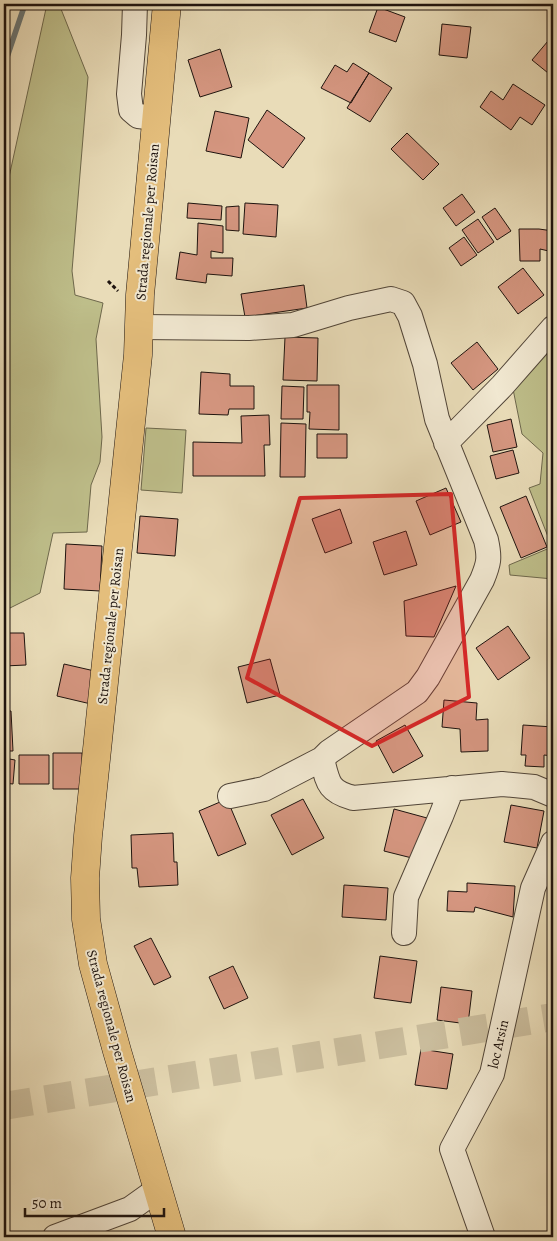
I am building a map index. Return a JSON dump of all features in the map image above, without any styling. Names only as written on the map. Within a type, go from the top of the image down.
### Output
[{"type":"main road","name":"Strada regionale per Roisan","points":[[167,4],[140,295],[137,364],[85,878],[86,918],[93,964],[172,1237]]},
{"type":"street","points":[[134,4],[134,35],[129,94],[131,110],[138,116],[156,118]]},
{"type":"street","points":[[139,327],[249,328],[293,325],[349,308],[392,299],[403,303],[410,316],[425,364],[437,419],[486,540],[489,555],[488,565],[482,580],[428,677],[416,692],[329,752],[322,759],[264,789],[230,796]]},
{"type":"street","points":[[446,443],[502,386],[553,328]]},
{"type":"street","points":[[322,759],[332,788],[340,794],[353,798],[502,784],[534,787],[553,795]]},
{"type":"street","points":[[404,933],[406,897],[452,788]]},
{"type":"street","name":"loc Arsin","points":[[483,1237],[452,1149],[492,1074],[533,888],[553,843]]},
{"type":"street","points":[[55,1237],[130,1210],[158,1188]]},
{"type":"highlighted area","points":[[451,494],[469,697],[372,746],[247,678],[300,498]]},
{"type":"green space","points":[[47,4],[59,4],[88,77],[72,271],[75,295],[103,303],[96,339],[102,437],[100,462],[91,485],[87,532],[53,533],[40,593],[4,611],[4,200]]},
{"type":"green space","points":[[553,339],[553,579],[510,575],[509,565],[552,547],[529,488],[540,484],[543,453],[522,434],[512,384]]},
{"type":"green space","points":[[146,428],[186,430],[182,493],[141,490]]},
{"type":"building","points":[[378,7],[405,17],[396,42],[369,32]]},
{"type":"building","points":[[442,24],[471,27],[467,58],[439,55]]},
{"type":"building","points":[[548,41],[553,46],[553,77],[532,60]]},
{"type":"building","points":[[220,49],[232,87],[200,97],[188,60]]},
{"type":"building","points":[[353,63],[369,73],[351,103],[321,88],[335,65],[347,72]]},
{"type":"building","points":[[369,73],[392,88],[370,122],[347,108]]},
{"type":"building","points":[[513,84],[545,105],[532,125],[520,117],[511,130],[480,107],[491,91],[503,100]]},
{"type":"building","points":[[267,110],[305,138],[283,168],[248,140]]},
{"type":"building","points":[[215,111],[249,118],[241,158],[206,151]]},
{"type":"building","points":[[407,133],[439,164],[423,180],[391,149]]},
{"type":"building","points":[[462,194],[475,212],[456,226],[443,208]]},
{"type":"building","points":[[188,203],[222,206],[221,220],[187,218]]},
{"type":"building","points":[[245,203],[278,205],[276,237],[243,234]]},
{"type":"building","points":[[239,206],[239,231],[226,230],[226,207]]},
{"type":"building","points":[[495,208],[511,231],[497,240],[482,217]]},
{"type":"building","points":[[478,219],[494,242],[478,253],[462,230]]},
{"type":"building","points":[[198,223],[223,226],[223,253],[211,251],[211,258],[233,258],[232,276],[207,274],[206,283],[176,279],[180,252],[197,255]]},
{"type":"building","points":[[519,229],[553,231],[553,252],[540,249],[540,261],[520,261]]},
{"type":"building","points":[[464,237],[477,255],[461,266],[449,248]]},
{"type":"building","points":[[523,268],[544,295],[518,314],[498,287]]},
{"type":"building","points":[[304,285],[307,308],[245,317],[241,294]]},
{"type":"building","points":[[285,337],[318,338],[317,381],[283,380]]},
{"type":"building","points":[[477,342],[498,369],[473,390],[451,363]]},
{"type":"building","points":[[201,372],[230,374],[230,386],[254,386],[254,409],[229,409],[228,415],[199,414]]},
{"type":"building","points":[[307,385],[339,385],[339,430],[309,429],[310,412],[307,412]]},
{"type":"building","points":[[282,386],[304,387],[303,419],[281,419]]},
{"type":"building","points":[[269,415],[270,445],[264,445],[265,476],[193,476],[193,442],[242,443],[241,416]]},
{"type":"building","points":[[511,419],[517,447],[493,452],[487,425]]},
{"type":"building","points":[[281,423],[306,424],[305,477],[280,477]]},
{"type":"building","points":[[317,434],[347,434],[347,458],[317,458]]},
{"type":"building","points":[[513,450],[519,473],[496,479],[490,456]]},
{"type":"building","points":[[446,488],[461,522],[430,535],[416,501]]},
{"type":"building","points":[[526,496],[547,547],[521,558],[500,507]]},
{"type":"building","points":[[340,509],[352,543],[325,553],[312,519]]},
{"type":"building","points":[[140,516],[178,519],[175,556],[137,553]]},
{"type":"building","points":[[406,531],[417,565],[384,575],[373,542]]},
{"type":"building","points":[[66,544],[102,546],[100,591],[64,589]]},
{"type":"building","points":[[456,586],[434,637],[406,636],[404,601]]},
{"type":"building","points":[[508,626],[530,658],[498,680],[476,648]]},
{"type":"building","points":[[4,633],[24,633],[26,665],[4,666]]},
{"type":"building","points":[[270,659],[280,695],[247,703],[238,667]]},
{"type":"building","points":[[64,664],[99,672],[91,704],[57,696]]},
{"type":"building","points":[[444,700],[477,703],[476,720],[488,719],[488,751],[461,752],[460,729],[442,727]]},
{"type":"building","points":[[4,711],[11,711],[13,751],[4,751]]},
{"type":"building","points":[[405,725],[423,756],[393,773],[376,741]]},
{"type":"building","points":[[523,725],[553,727],[553,756],[544,755],[544,767],[525,766],[526,755],[521,755]]},
{"type":"building","points":[[53,753],[82,753],[83,789],[53,789]]},
{"type":"building","points":[[19,755],[49,755],[49,784],[19,784]]},
{"type":"building","points":[[4,758],[15,760],[13,784],[4,783]]},
{"type":"building","points":[[227,799],[246,844],[218,856],[199,811]]},
{"type":"building","points":[[303,799],[324,838],[292,855],[271,815]]},
{"type":"building","points":[[511,805],[544,811],[537,848],[504,842]]},
{"type":"building","points":[[394,809],[427,818],[416,859],[384,851]]},
{"type":"building","points":[[173,833],[174,862],[177,862],[178,885],[139,887],[137,868],[132,868],[131,835]]},
{"type":"building","points":[[467,883],[515,886],[513,917],[475,907],[474,912],[447,911],[448,891],[467,892]]},
{"type":"building","points":[[344,885],[388,888],[386,920],[342,917]]},
{"type":"building","points":[[151,938],[171,977],[154,985],[134,946]]},
{"type":"building","points":[[380,956],[417,961],[411,1003],[374,998]]},
{"type":"building","points":[[233,966],[248,998],[224,1009],[209,977]]},
{"type":"building","points":[[441,987],[472,991],[468,1024],[437,1020]]},
{"type":"building","points":[[421,1049],[453,1054],[447,1089],[415,1085]]},
{"type":"waterway","points":[[4,66],[25,4]]},
{"type":"tunnel","points":[[4,1106],[553,1017]]}]
